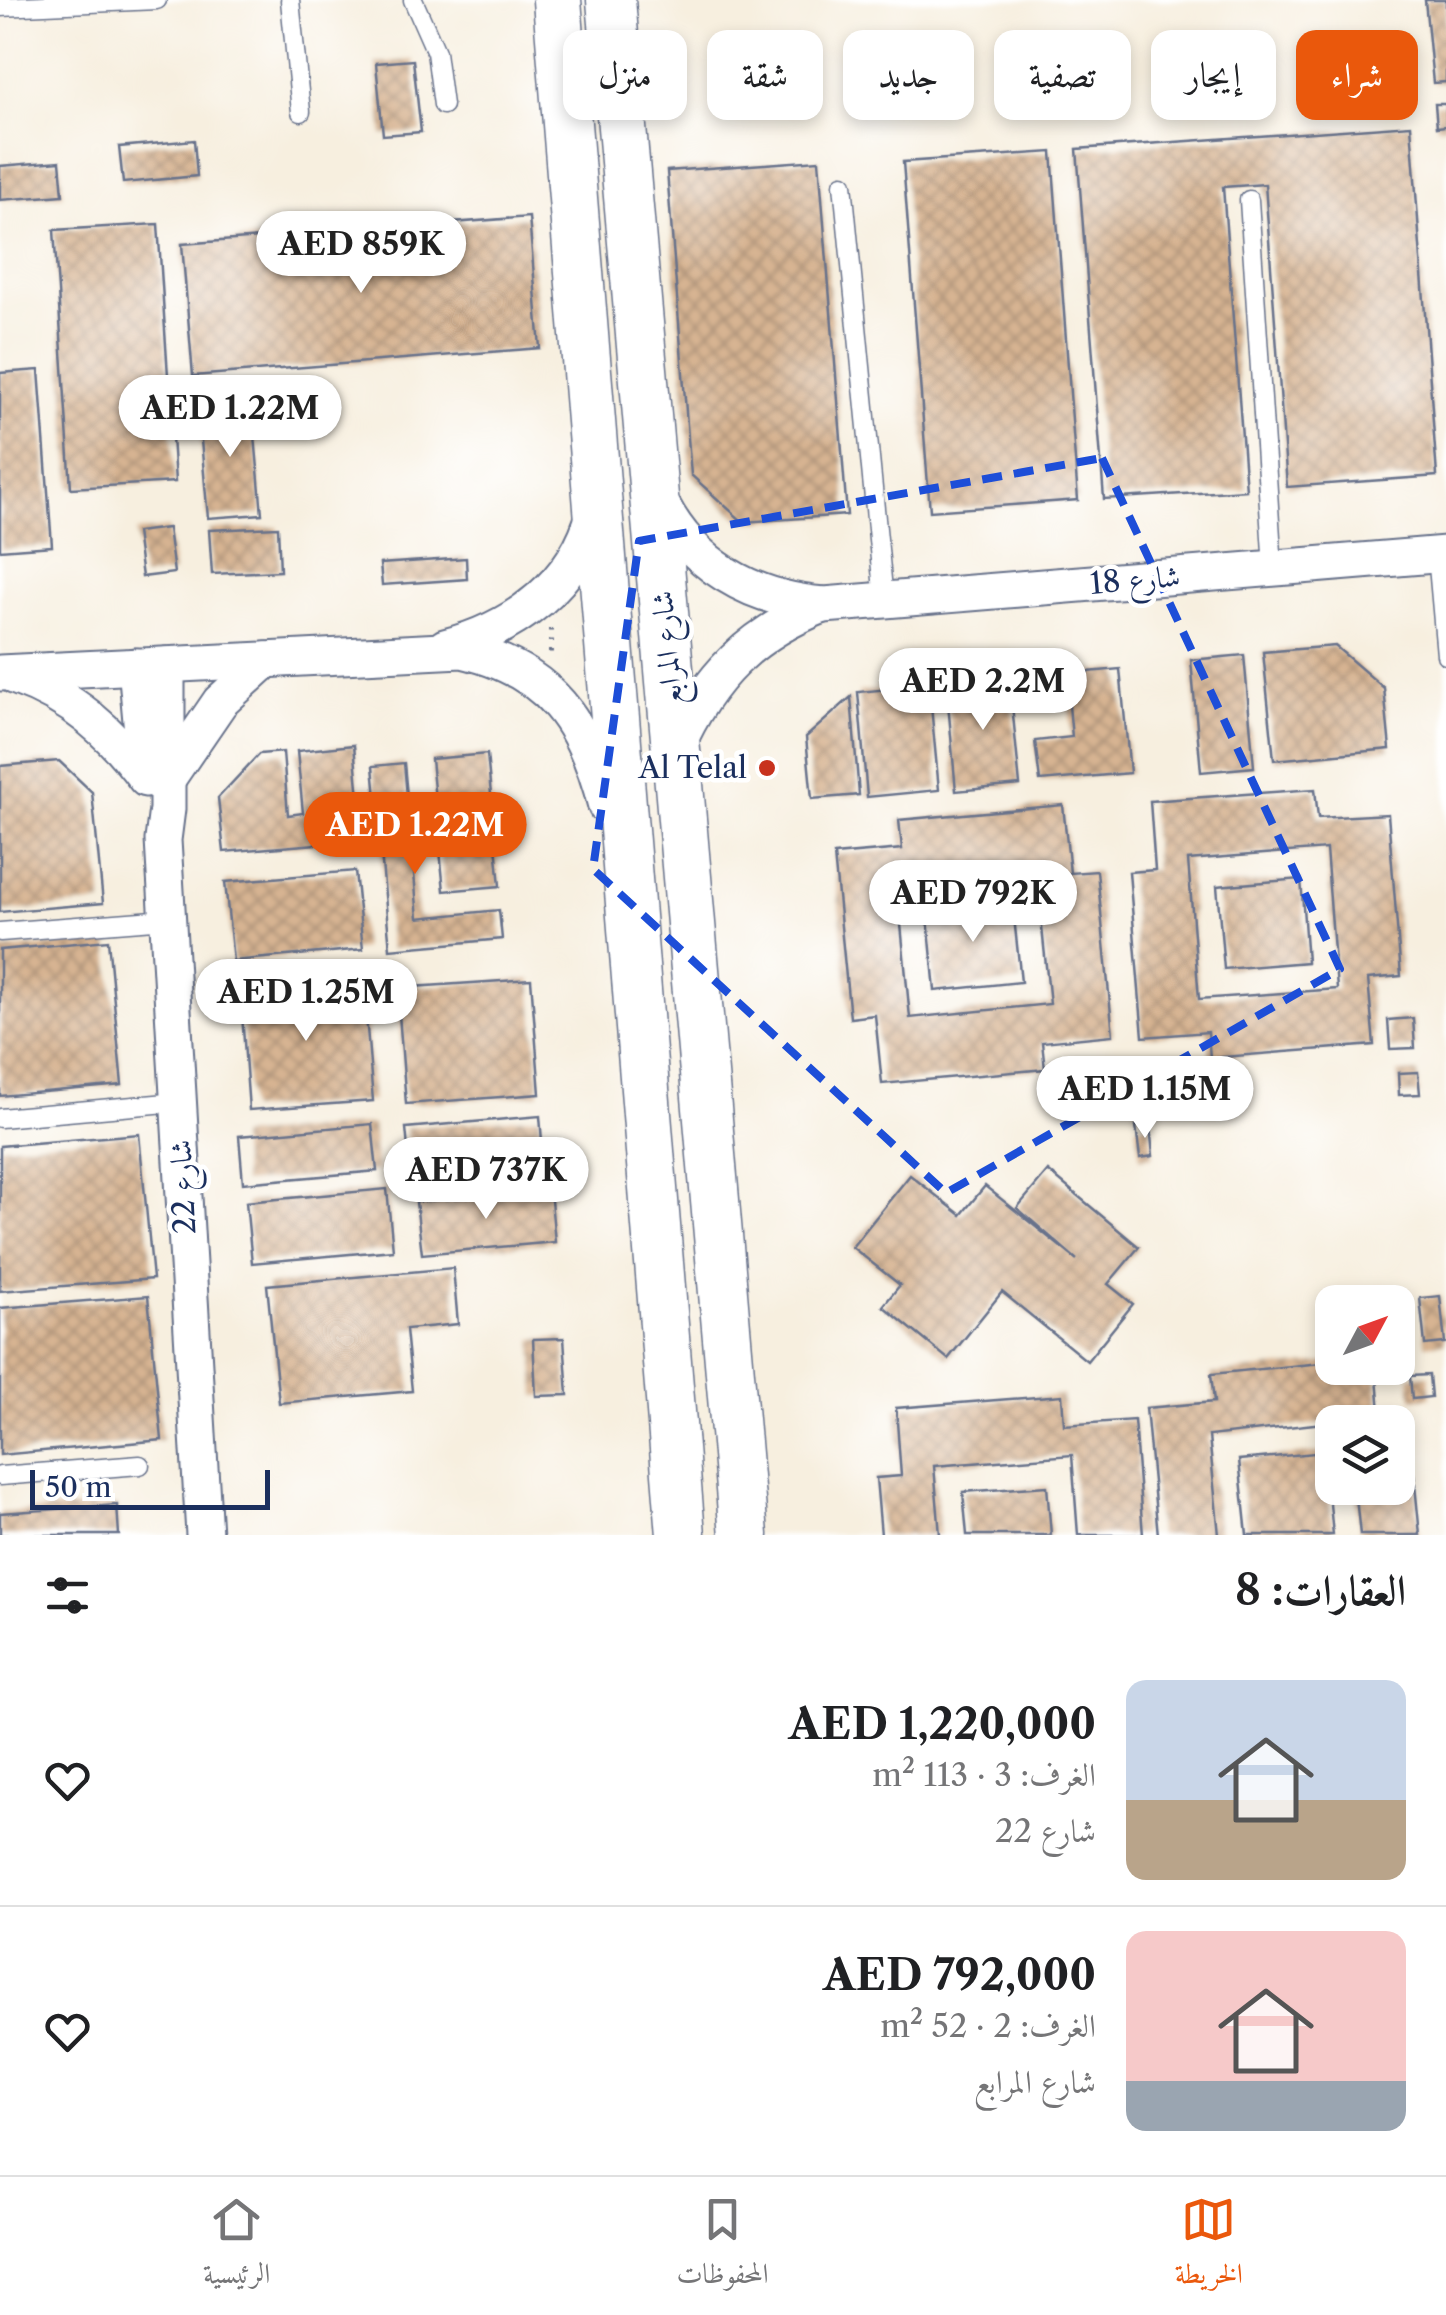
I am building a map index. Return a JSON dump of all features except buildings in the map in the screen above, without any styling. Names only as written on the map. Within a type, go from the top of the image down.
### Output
[{"type":"main road","name":"شارع المرابع","points":[[557,0],[681,1535]]},
{"type":"main road","name":"شارع المرابع","points":[[612,0],[744,1535]]},
{"type":"street","name":"شارع 18","points":[[653,486],[684,541],[733,581],[777,598],[824,605],[1442,555]]},
{"type":"street","points":[[441,648],[504,626],[540,600],[578,552],[598,496]]},
{"type":"street","name":"شارع 18","points":[[676,748],[702,696],[740,652],[788,619],[824,605]]},
{"type":"street","points":[[3,673],[441,648],[483,655],[540,685],[568,713],[589,748],[630,899]]},
{"type":"street","name":"شارع 22","points":[[157,779],[220,702],[266,660]]},
{"type":"street","name":"شارع 22","points":[[152,666],[204,1535]]},
{"type":"street","points":[[3,673],[71,702],[157,779]]},
{"type":"lane","points":[[0,7],[157,0]]},
{"type":"lane","points":[[290,0],[301,112]]},
{"type":"lane","points":[[413,0],[436,52],[443,105]]},
{"type":"lane","points":[[843,184],[884,600]]},
{"type":"lane","points":[[1248,200],[1273,568]]},
{"type":"lane","points":[[1442,555],[1446,655]]},
{"type":"lane","points":[[0,932],[167,920]]},
{"type":"lane","points":[[0,1118],[178,1102]]},
{"type":"lane","points":[[0,1476],[140,1464]]},
{"type":"path","points":[[540,600],[550,615],[552,665],[540,685]]},
{"type":"highlighted area","points":[[1102,458],[1340,969],[946,1193],[593,869],[639,541]]},
{"type":"place","name":"Al Telal","points":[[767,768]]}]
